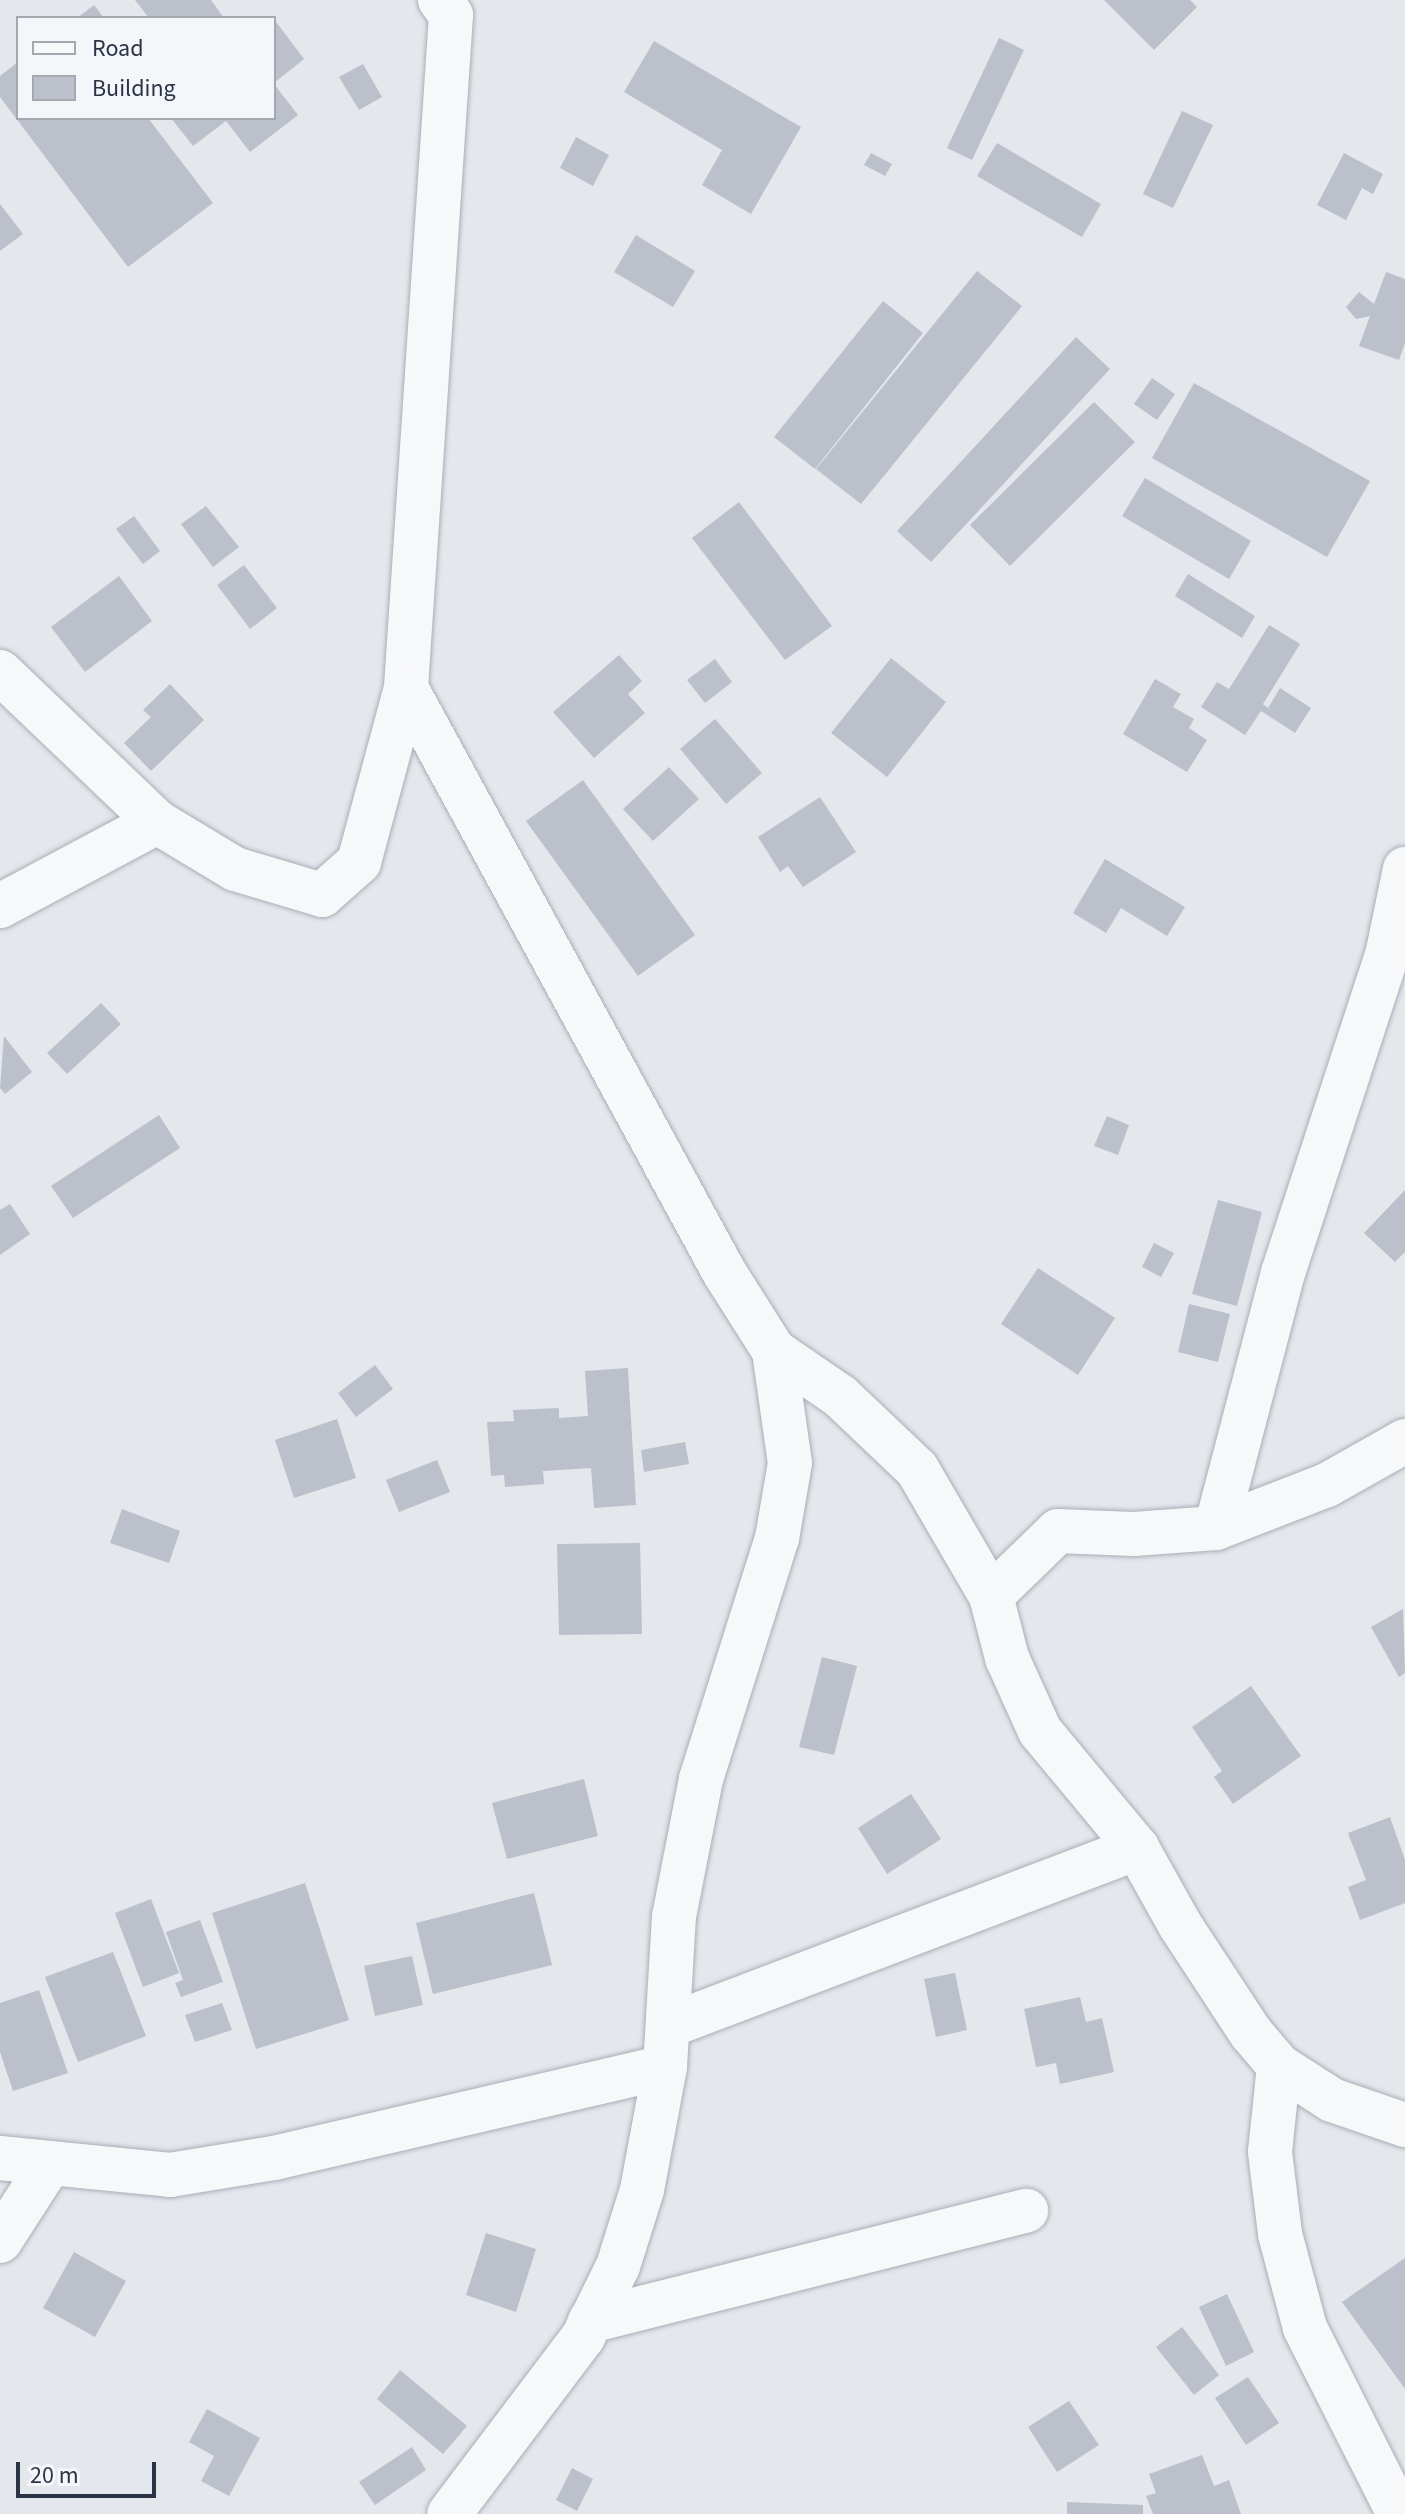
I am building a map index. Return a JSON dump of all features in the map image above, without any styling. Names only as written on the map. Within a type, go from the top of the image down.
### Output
[{"type":"street","points":[[0,672],[157,822],[235,869],[322,895],[359,862],[406,688],[451,15],[440,0]]},
{"type":"street","points":[[406,688],[724,1272],[774,1351],[840,1396],[917,1469],[991,1596],[1007,1658],[1040,1731],[1137,1848],[1180,1925],[1279,2066],[1332,2100],[1405,2125]]},
{"type":"street","points":[[0,906],[157,822]]},
{"type":"street","points":[[1216,1528],[1283,1273],[1388,951],[1405,869]]},
{"type":"street","points":[[449,2514],[590,2321],[618,2266],[642,2190],[667,2046],[674,1916],[701,1779],[777,1538],[790,1463],[774,1351]]},
{"type":"street","points":[[991,1596],[1058,1531],[1134,1534],[1216,1528],[1327,1485],[1405,1441]]},
{"type":"street","points":[[0,2158],[170,2175],[274,2158],[667,2046],[1137,1848]]},
{"type":"street","points":[[1279,2066],[1270,2152],[1280,2234],[1301,2314],[1399,2514]]},
{"type":"street","points":[[0,2241],[49,2165]]},
{"type":"street","points":[[590,2321],[1026,2211]]},
{"type":"building","points":[[135,0],[211,0],[223,16],[147,16]]},
{"type":"building","points":[[1104,0],[1190,0],[1197,7],[1154,50]]},
{"type":"building","points":[[94,5],[102,16],[80,16]]},
{"type":"building","points":[[276,22],[304,59],[276,81]]},
{"type":"building","points":[[999,38],[1024,50],[972,160],[947,148]]},
{"type":"building","points":[[654,41],[801,127],[751,214],[702,185],[722,150],[624,92]]},
{"type":"building","points":[[16,64],[16,118],[0,97],[0,76]]},
{"type":"building","points":[[363,64],[382,97],[359,110],[339,77]]},
{"type":"building","points":[[276,87],[298,115],[250,152],[226,121],[193,146],[173,120],[276,120]]},
{"type":"building","points":[[1182,111],[1213,125],[1173,208],[1143,194]]},
{"type":"building","points":[[17,120],[150,120],[213,203],[128,267]]},
{"type":"building","points":[[576,137],[609,155],[593,186],[560,168]]},
{"type":"building","points":[[997,143],[1101,204],[1082,237],[977,176]]},
{"type":"building","points":[[871,153],[892,164],[885,176],[864,165]]},
{"type":"building","points":[[1344,153],[1383,174],[1373,194],[1362,188],[1346,220],[1317,205]]},
{"type":"building","points":[[0,204],[23,234],[0,251]]},
{"type":"building","points":[[636,235],[695,271],[673,307],[614,272]]},
{"type":"building","points":[[977,271],[1022,306],[861,504],[816,469]]},
{"type":"building","points":[[1386,272],[1405,279],[1405,343],[1399,360],[1359,346],[1370,316],[1356,319],[1346,307],[1359,292],[1374,304]]},
{"type":"building","points":[[883,301],[923,333],[815,469],[774,437]]},
{"type":"building","points":[[1076,337],[1110,369],[931,562],[897,531]]},
{"type":"building","points":[[1152,378],[1175,394],[1157,420],[1134,404]]},
{"type":"building","points":[[1194,383],[1370,481],[1327,557],[1152,458]]},
{"type":"building","points":[[1094,402],[1135,442],[1010,566],[970,525]]},
{"type":"building","points":[[1145,478],[1251,541],[1229,579],[1122,516]]},
{"type":"building","points":[[739,502],[832,626],[785,660],[692,538]]},
{"type":"building","points":[[206,506],[239,547],[213,567],[181,524]]},
{"type":"building","points":[[134,516],[160,551],[143,564],[116,529]]},
{"type":"building","points":[[244,565],[277,608],[250,629],[217,585]]},
{"type":"building","points":[[1188,574],[1255,616],[1242,638],[1175,596]]},
{"type":"building","points":[[119,576],[152,621],[85,672],[51,627]]},
{"type":"building","points":[[1269,625],[1300,644],[1263,704],[1268,708],[1280,688],[1311,708],[1295,733],[1261,711],[1245,735],[1201,707],[1217,682],[1229,689]]},
{"type":"building","points":[[619,655],[642,681],[628,694],[645,713],[594,758],[553,712]]},
{"type":"building","points":[[891,658],[946,702],[887,777],[831,733]]},
{"type":"building","points":[[715,659],[732,682],[705,703],[687,680]]},
{"type":"building","points":[[1155,679],[1181,694],[1173,707],[1194,719],[1189,728],[1207,740],[1187,772],[1123,734]]},
{"type":"building","points":[[170,684],[204,720],[151,771],[124,743],[151,717],[143,710]]},
{"type":"building","points":[[715,719],[762,773],[726,804],[680,749]]},
{"type":"building","points":[[669,767],[699,799],[653,841],[623,809]]},
{"type":"building","points":[[583,780],[695,935],[638,976],[526,821]]},
{"type":"building","points":[[820,797],[856,852],[803,887],[788,866],[780,872],[758,837]]},
{"type":"building","points":[[1105,859],[1185,907],[1167,936],[1121,908],[1106,933],[1073,913]]},
{"type":"building","points":[[101,1003],[121,1024],[67,1074],[47,1053]]},
{"type":"building","points":[[4,1036],[32,1072],[5,1094],[0,1088]]},
{"type":"building","points":[[159,1115],[180,1148],[73,1218],[51,1186]]},
{"type":"building","points":[[1107,1116],[1129,1125],[1118,1155],[1094,1146]]},
{"type":"building","points":[[1405,1190],[1405,1252],[1395,1262],[1364,1233]]},
{"type":"building","points":[[1218,1200],[1262,1212],[1237,1306],[1192,1294]]},
{"type":"building","points":[[10,1204],[30,1234],[0,1255],[0,1210]]},
{"type":"building","points":[[1154,1243],[1174,1253],[1161,1277],[1142,1267]]},
{"type":"building","points":[[1038,1268],[1115,1318],[1078,1375],[1001,1324]]},
{"type":"building","points":[[1189,1304],[1230,1314],[1218,1362],[1178,1352]]},
{"type":"building","points":[[375,1365],[393,1389],[356,1417],[338,1393]]},
{"type":"building","points":[[628,1368],[636,1505],[594,1508],[591,1468],[543,1471],[544,1484],[505,1487],[504,1475],[491,1476],[487,1422],[514,1421],[513,1410],[559,1408],[559,1418],[588,1416],[585,1371]]},
{"type":"building","points":[[337,1419],[356,1478],[294,1498],[275,1440]]},
{"type":"building","points":[[685,1442],[689,1464],[644,1472],[641,1450]]},
{"type":"building","points":[[437,1460],[450,1492],[399,1512],[386,1480]]},
{"type":"building","points":[[122,1509],[180,1531],[169,1563],[110,1543]]},
{"type":"building","points":[[640,1543],[642,1634],[559,1635],[557,1544]]},
{"type":"building","points":[[1403,1609],[1405,1673],[1399,1677],[1371,1627]]},
{"type":"building","points":[[822,1657],[857,1666],[834,1755],[799,1747]]},
{"type":"building","points":[[1251,1686],[1301,1756],[1233,1804],[1214,1777],[1222,1771],[1192,1727]]},
{"type":"building","points":[[584,1779],[598,1836],[507,1859],[492,1803]]},
{"type":"building","points":[[911,1794],[941,1839],[887,1874],[858,1828]]},
{"type":"building","points":[[1390,1817],[1405,1860],[1405,1903],[1360,1920],[1348,1887],[1366,1880],[1348,1833]]},
{"type":"building","points":[[305,1883],[349,2020],[256,2049],[212,1913]]},
{"type":"building","points":[[534,1893],[552,1965],[433,1994],[416,1923]]},
{"type":"building","points":[[151,1899],[179,1973],[143,1987],[115,1913]]},
{"type":"building","points":[[200,1920],[223,1982],[181,1997],[175,1983],[183,1980],[166,1932]]},
{"type":"building","points":[[113,1952],[146,2036],[78,2062],[45,1977]]},
{"type":"building","points":[[412,1956],[423,2005],[375,2016],[364,1966]]},
{"type":"building","points":[[955,1973],[967,2030],[936,2037],[924,1979]]},
{"type":"building","points":[[39,1990],[68,2073],[13,2091],[0,2052],[0,2003]]},
{"type":"building","points":[[1080,1997],[1086,2022],[1102,2018],[1114,2072],[1060,2084],[1056,2063],[1036,2067],[1024,2009]]},
{"type":"building","points":[[222,2003],[232,2030],[195,2042],[185,2015]]},
{"type":"building","points":[[486,2233],[536,2249],[516,2312],[466,2295]]},
{"type":"building","points":[[74,2252],[126,2281],[95,2337],[43,2308]]},
{"type":"building","points":[[1405,2258],[1405,2389],[1342,2302]]},
{"type":"building","points":[[1227,2294],[1254,2352],[1226,2366],[1199,2307]]},
{"type":"building","points":[[1182,2327],[1219,2375],[1194,2395],[1156,2347]]},
{"type":"building","points":[[400,2370],[467,2426],[443,2454],[377,2399]]},
{"type":"building","points":[[1248,2377],[1279,2423],[1246,2445],[1215,2398]]},
{"type":"building","points":[[1069,2401],[1099,2445],[1057,2472],[1028,2427]]},
{"type":"building","points":[[207,2409],[260,2438],[229,2496],[201,2481],[214,2456],[189,2442]]},
{"type":"building","points":[[412,2447],[426,2470],[375,2505],[359,2482]]},
{"type":"building","points":[[1202,2455],[1214,2486],[1229,2480],[1241,2514],[1153,2514],[1146,2496],[1156,2493],[1149,2474]]},
{"type":"building","points":[[572,2468],[593,2479],[577,2511],[556,2500]]},
{"type":"building","points":[[1067,2502],[1143,2505],[1143,2514],[1067,2514]]}]
